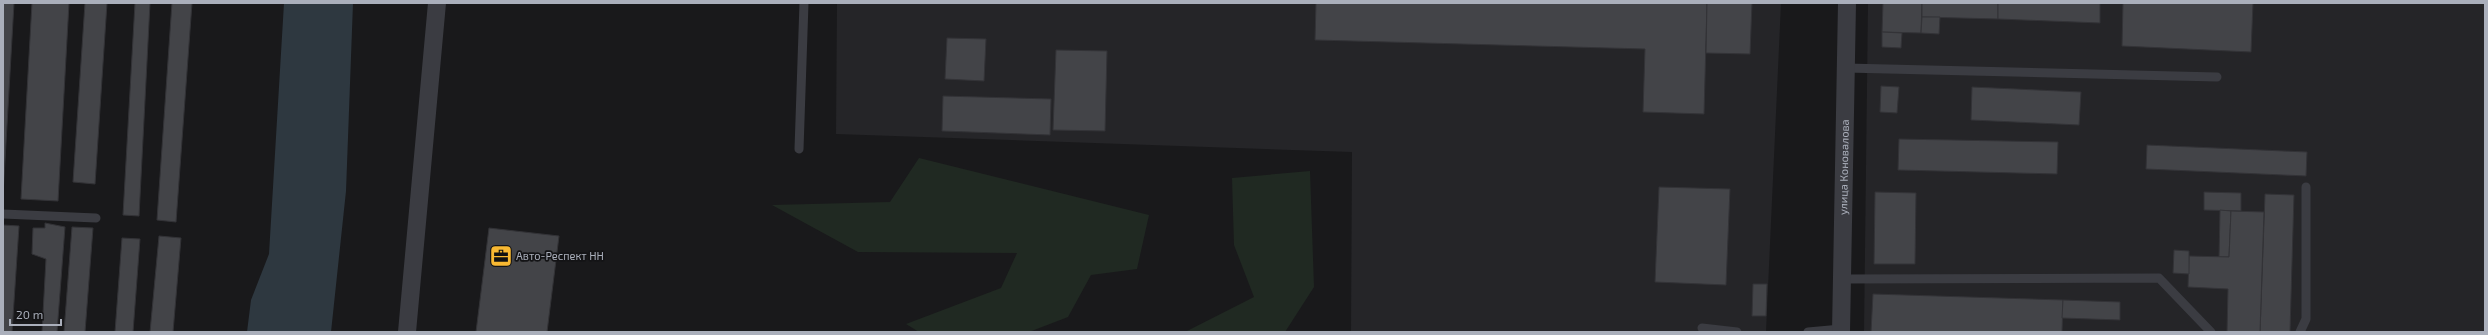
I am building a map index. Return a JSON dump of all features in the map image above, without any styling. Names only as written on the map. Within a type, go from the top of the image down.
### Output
[{"type":"street","points":[[408,332],[437,3]]},
{"type":"street","name":"улица Коновалова","points":[[1841,331],[1847,3]]},
{"type":"lane","points":[[799,149],[804,3]]},
{"type":"lane","points":[[1846,68],[2217,77]]},
{"type":"lane","points":[[2300,332],[2306,320],[2306,187]]},
{"type":"lane","points":[[3,214],[96,218]]},
{"type":"lane","points":[[1842,279],[2159,278],[2211,332]]},
{"type":"lane","points":[[1702,328],[1737,332]]},
{"type":"lane","points":[[1808,332],[1841,331]]},
{"type":"shaded area","points":[[284,3],[353,3],[346,191],[331,332],[247,332],[251,300],[269,254]]},
{"type":"shaded area","points":[[837,3],[1781,3],[1766,332],[1351,332],[1352,152],[836,134]]},
{"type":"shaded area","points":[[1868,3],[2485,3],[2485,332],[1864,332]]},
{"type":"shaded area","points":[[919,158],[1149,215],[1137,269],[1091,275],[1068,317],[1029,332],[919,332],[906,324],[1001,288],[1017,253],[858,252],[772,205],[890,202]]},
{"type":"shaded area","points":[[1310,171],[1314,287],[1285,332],[1185,332],[1254,297],[1234,245],[1232,178]]},
{"type":"building","points":[[3,3],[14,3],[3,195]]},
{"type":"building","points":[[32,3],[69,3],[58,201],[21,199]]},
{"type":"building","points":[[85,3],[107,3],[95,184],[73,182]]},
{"type":"building","points":[[135,3],[150,3],[139,216],[123,215]]},
{"type":"building","points":[[172,3],[192,3],[176,222],[157,220]]},
{"type":"building","points":[[1316,3],[1707,3],[1704,114],[1643,112],[1645,49],[1315,40]]},
{"type":"building","points":[[1707,3],[1752,3],[1750,54],[1706,53]]},
{"type":"building","points":[[1883,3],[1922,3],[1921,33],[1882,32]]},
{"type":"building","points":[[1922,3],[1998,3],[1998,19],[1922,17]]},
{"type":"building","points":[[1998,3],[2100,3],[2100,23],[1998,19]]},
{"type":"building","points":[[2123,3],[2253,3],[2251,52],[2122,46]]},
{"type":"building","points":[[1922,17],[1940,17],[1939,34],[1921,33]]},
{"type":"building","points":[[1882,32],[1902,33],[1901,48],[1882,47]]},
{"type":"building","points":[[947,38],[986,39],[984,81],[945,79]]},
{"type":"building","points":[[1056,50],[1107,51],[1105,131],[1053,130]]},
{"type":"building","points":[[1881,86],[1899,87],[1897,113],[1880,112]]},
{"type":"building","points":[[1972,87],[2081,92],[2079,125],[1971,120]]},
{"type":"building","points":[[943,96],[1051,99],[1050,135],[942,131]]},
{"type":"building","points":[[1899,139],[2058,142],[2057,174],[1898,170]]},
{"type":"building","points":[[2147,145],[2307,152],[2306,176],[2146,169]]},
{"type":"building","points":[[1659,187],[1730,189],[1726,285],[1655,282]]},
{"type":"building","points":[[1875,192],[1916,193],[1915,264],[1874,264]]},
{"type":"building","points":[[2204,192],[2241,193],[2241,211],[2204,210]]},
{"type":"building","points":[[2265,194],[2294,195],[2290,332],[2260,332]]},
{"type":"building","points":[[2220,210],[2231,211],[2229,257],[2219,257]]},
{"type":"building","points":[[2231,211],[2264,212],[2260,332],[2227,332],[2228,289],[2188,287],[2189,256],[2229,257]]},
{"type":"building","points":[[45,223],[65,227],[57,332],[42,332],[46,259],[32,254],[33,228],[45,228]]},
{"type":"building","points":[[3,225],[19,226],[12,332],[3,332]]},
{"type":"building","points":[[72,227],[93,228],[85,332],[64,332]]},
{"type":"building","points":[[489,228],[559,236],[547,332],[476,332]]},
{"type":"building","points":[[159,236],[181,238],[173,332],[150,332]]},
{"type":"building","points":[[122,238],[140,239],[133,332],[115,332]]},
{"type":"building","points":[[2174,250],[2189,251],[2189,274],[2173,273]]},
{"type":"building","points":[[1753,284],[1767,284],[1766,316],[1752,316]]},
{"type":"building","points":[[1873,294],[2063,300],[2062,332],[1871,332]]},
{"type":"building","points":[[2063,300],[2120,302],[2120,320],[2062,318]]},
{"type":"place","name":"Авто-Респект НН","points":[[501,256]]}]
